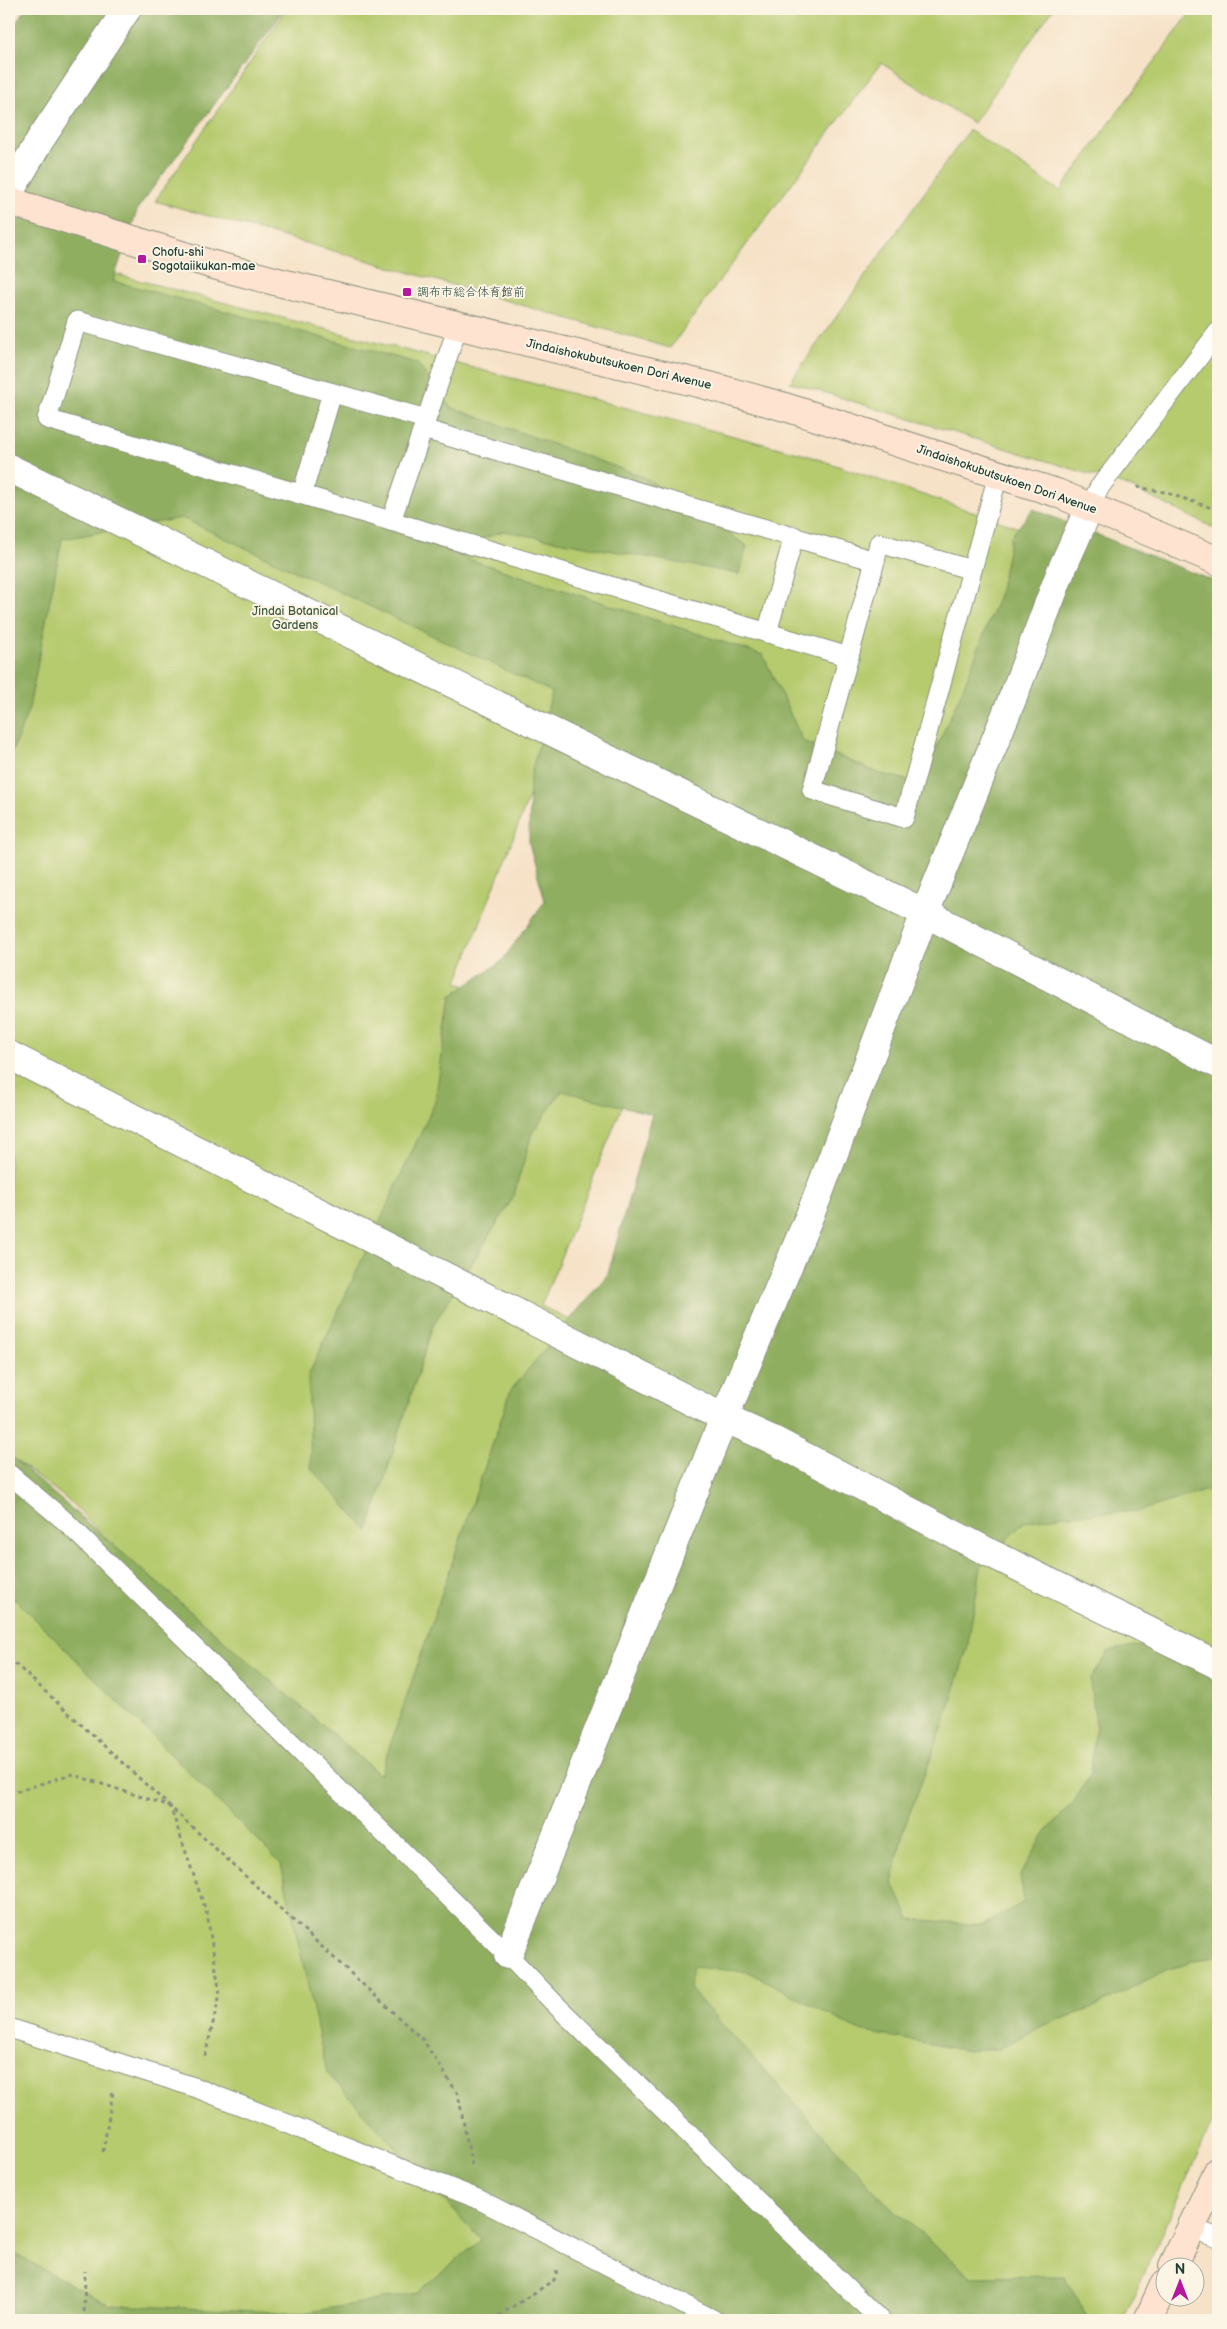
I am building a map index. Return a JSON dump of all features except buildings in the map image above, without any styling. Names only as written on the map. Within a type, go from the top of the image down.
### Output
[{"type":"street","points":[[9,193],[40,140],[127,9]]},
{"type":"street","name":"Jindaishokubutsukoen Dori Avenue","points":[[9,200],[210,264],[458,326],[715,387],[785,407],[998,475],[1094,497],[1218,562]]},
{"type":"street","points":[[9,468],[925,913],[1218,1064]]},
{"type":"street","points":[[508,1955],[724,1418],[817,1198],[925,913],[1015,692],[1061,571],[1094,497]]},
{"type":"street","points":[[9,1055],[724,1418],[773,1440],[990,1552],[1218,1665]]},
{"type":"street","points":[[1178,2256],[1218,2171]]},
{"type":"street","points":[[1148,2320],[1154,2306]]},
{"type":"lane","points":[[849,657],[47,419],[77,321],[332,393],[425,424],[875,561]]},
{"type":"lane","points":[[391,521],[458,326]]},
{"type":"lane","points":[[1094,497],[1218,332]]},
{"type":"lane","points":[[302,494],[332,393]]},
{"type":"lane","points":[[972,570],[879,543],[812,790],[904,818],[972,570],[998,475]]},
{"type":"lane","points":[[767,633],[794,536]]},
{"type":"lane","points":[[9,1474],[66,1521],[508,1955],[556,2005],[880,2320]]},
{"type":"lane","points":[[9,2028],[194,2087],[478,2199],[714,2320]]},
{"type":"lane","points":[[1192,2228],[1218,2238]]},
{"type":"path","points":[[1094,497],[1139,487],[1164,492],[1218,510]]},
{"type":"path","points":[[9,1658],[423,2040],[458,2094],[478,2199]]},
{"type":"path","points":[[9,1794],[71,1774],[170,1806]]},
{"type":"path","points":[[170,1806],[207,1914],[220,1994],[206,2054],[194,2087]]},
{"type":"path","points":[[103,2152],[118,2063]]},
{"type":"path","points":[[492,2320],[554,2280],[564,2243]]},
{"type":"path","points":[[84,2320],[85,2271]]},
{"type":"green space","points":[[26,9],[285,9],[138,208],[113,281],[417,363],[450,407],[644,477],[747,546],[739,574],[503,531],[447,552],[763,655],[803,741],[881,774],[921,783],[966,681],[999,595],[1011,536],[1033,509],[1218,583],[1218,1366],[1211,1374],[1218,1392],[1218,1480],[1214,1488],[1139,1511],[1064,1515],[1024,1522],[981,1567],[967,1649],[946,1718],[904,1828],[892,1883],[910,1919],[983,1925],[1024,1902],[1020,1875],[1046,1832],[1074,1802],[1090,1775],[1096,1725],[1090,1681],[1109,1651],[1134,1646],[1218,1653],[1218,1955],[1168,1969],[1090,2009],[1044,2025],[999,2049],[969,2051],[860,2031],[749,1972],[693,1967],[689,1988],[883,2200],[972,2277],[1064,2276],[1089,2320],[9,2320],[9,2251],[110,2305],[304,2313],[417,2293],[481,2240],[327,2073],[281,1864],[16,1600],[9,1599],[9,1455],[380,1775],[511,1390],[608,1274],[652,1114],[562,1091],[532,1133],[513,1198],[433,1325],[368,1531],[311,1468],[308,1376],[435,1102],[451,996],[502,961],[545,901],[529,843],[530,778],[552,692],[182,518],[62,539],[29,708],[9,760],[9,32]]},
{"type":"green space","points":[[287,9],[1053,9],[973,123],[881,63],[670,348],[155,201]]},
{"type":"green space","points":[[1193,9],[1218,9],[1218,530],[1128,486],[790,382],[969,130],[1060,191]]},
{"type":"green space","name":"Jindai Botanical Gardens","points":[[9,258],[77,264],[806,455],[1099,555],[1218,610],[1218,2110],[1123,2320],[900,2320],[646,2075],[69,1501],[9,1455]],"holes":[[[545,756],[735,1128],[643,1355],[541,1306],[637,1070],[457,982]]]},
{"type":"green space","points":[[9,1522],[840,2320],[9,2320]]},
{"type":"place","name":"Chofu-shi Sogotaiikukan-mae","points":[[142,259]]},
{"type":"place","name":"調布市総合体育館前","points":[[407,292]]}]
